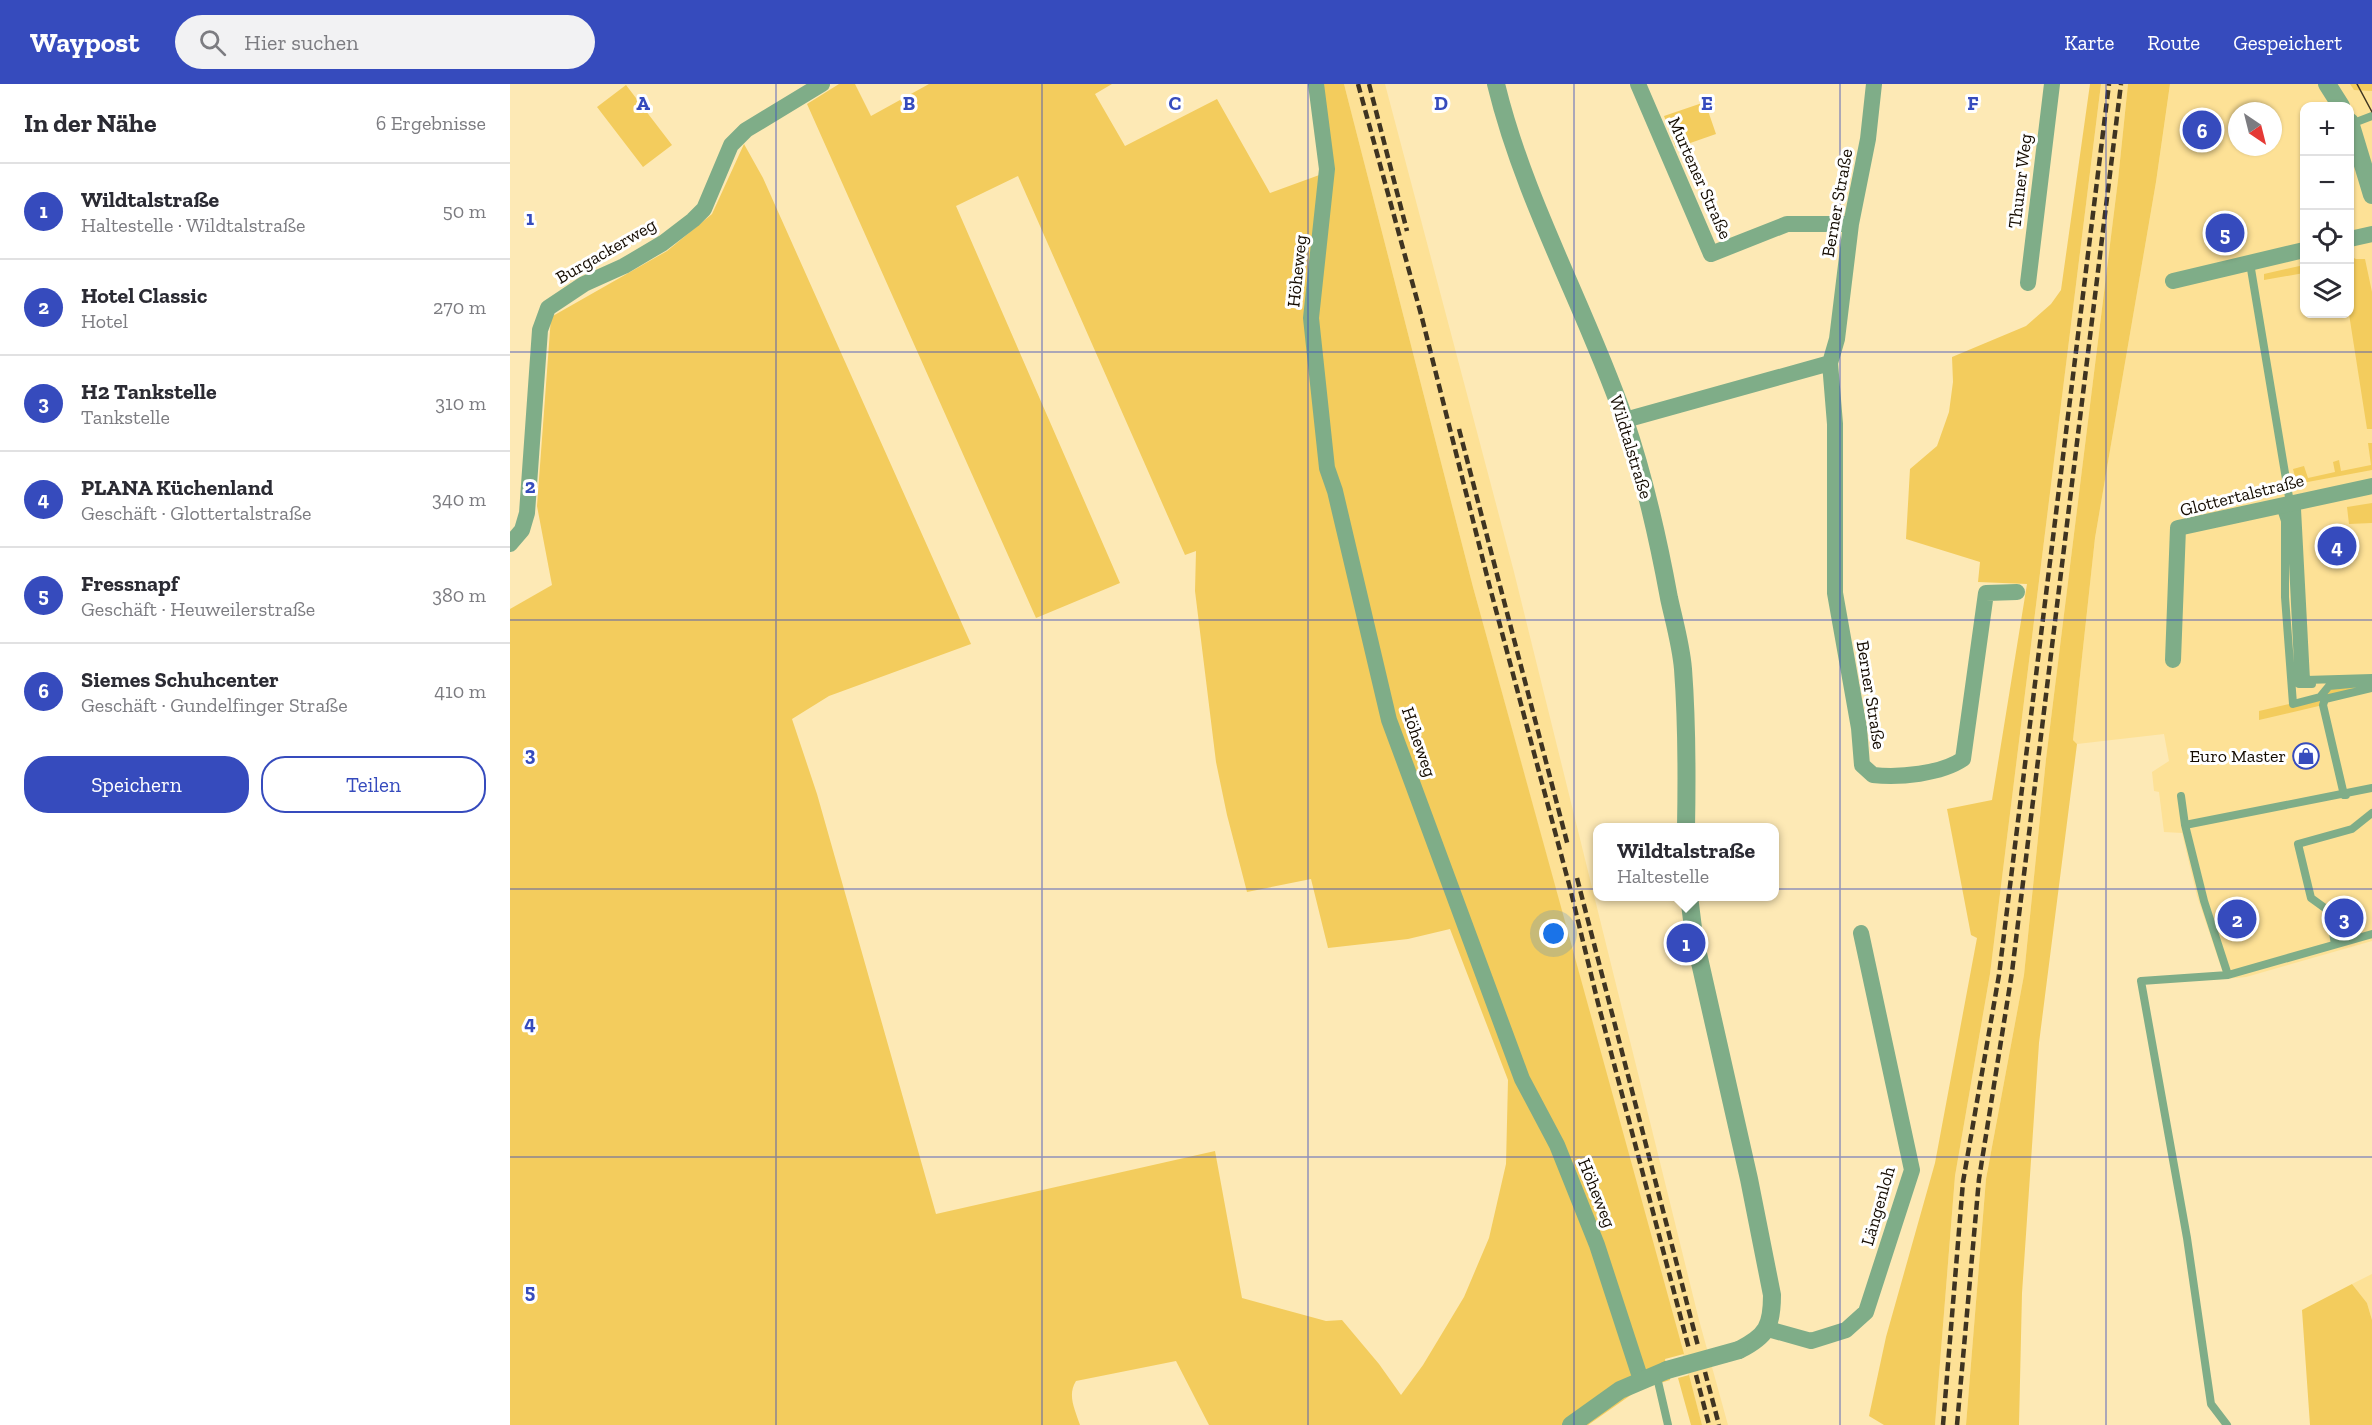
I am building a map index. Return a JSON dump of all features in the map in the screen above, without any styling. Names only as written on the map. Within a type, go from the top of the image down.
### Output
[{"type":"street","name":"Burgackerweg","points":[[510,544],[522,530],[527,513],[540,330],[548,308],[584,284],[624,266],[663,243],[693,220],[704,208],[731,146],[746,130],[822,84]]},
{"type":"street","name":"Höheweg","points":[[1316,84],[1327,169],[1311,318],[1326,468],[1335,491],[1389,720],[1522,1079],[1557,1146],[1597,1245],[1655,1375]]},
{"type":"street","name":"Wildtalstraße","points":[[1496,84],[1506,123],[1536,201],[1587,320],[1625,420],[1658,538],[1683,667],[1687,766],[1686,823]]},
{"type":"street","name":"Murtener Straße","points":[[1638,84],[1711,254],[1787,224],[1851,224]]},
{"type":"street","name":"Berner Straße","points":[[1874,84],[1868,139],[1851,224],[1837,339],[1830,363],[1835,424],[1835,593],[1859,728],[1862,765],[1873,775],[1901,776],[1952,766],[1963,759],[1986,593],[2017,592]]},
{"type":"street","name":"Thuner Weg","points":[[2028,283],[2052,84]]},
{"type":"street","points":[[2327,84],[2338,102]]},
{"type":"street","points":[[2354,136],[2372,195]]},
{"type":"street","points":[[2354,238],[2372,234]]},
{"type":"street","points":[[2173,281],[2300,251]]},
{"type":"street","points":[[1625,420],[1830,363]]},
{"type":"street","name":"Glottertalstraße","points":[[2173,660],[2178,528],[2290,507],[2372,486]]},
{"type":"street","points":[[1571,1425],[1620,1390],[1655,1375],[1739,1350],[1758,1340],[1768,1329],[1772,1312],[1772,1295],[1749,1179],[1694,936],[1690,901]]},
{"type":"street","name":"Längenloh","points":[[1768,1329],[1811,1341],[1846,1330],[1866,1312],[1912,1170],[1861,933]]},
{"type":"lane","points":[[2354,122],[2372,116]]},
{"type":"lane","points":[[2250,263],[2290,507],[2299,684],[2372,680]]},
{"type":"lane","points":[[2290,507],[2282,512],[2285,521],[2285,597],[2293,704],[2320,697],[2329,686],[2372,680]]},
{"type":"lane","points":[[2344,793],[2323,705],[2325,699],[2372,688]]},
{"type":"lane","points":[[2185,825],[2372,789]]},
{"type":"lane","points":[[2181,795],[2185,825],[2204,901],[2228,975]]},
{"type":"lane","points":[[2336,944],[2329,911],[2311,898],[2298,844],[2352,829],[2372,813]]},
{"type":"lane","points":[[2227,1425],[2211,1404],[2187,1239],[2141,981],[2228,975],[2372,934]]},
{"type":"lane","points":[[1655,1375],[1668,1425]]},
{"type":"shaded area","points":[[839,84],[855,84],[871,116],[929,84],[1112,84],[1095,94],[1125,146],[1217,99],[1270,193],[1333,170],[1322,84],[1344,84],[1473,587],[1684,1354],[1665,1359],[1670,1380],[1638,1390],[1588,1425],[1209,1425],[1176,1361],[1076,1381],[1072,1397],[1080,1425],[510,1425],[510,609],[552,585],[537,506],[551,317],[667,251],[712,214],[744,144],[763,178],[971,644],[829,696],[792,719],[817,794],[936,1214],[1215,1151],[1242,1298],[1326,1321],[1342,1320],[1379,1364],[1401,1395],[1423,1365],[1464,1297],[1489,1238],[1506,1164],[1508,1080],[1450,929],[1408,939],[1328,948],[1311,879],[1247,892],[1216,762],[1195,591],[1196,551],[1185,555],[1018,176],[956,206],[1120,583],[1036,618],[807,104]]},
{"type":"shaded area","points":[[1344,84],[1385,84],[1514,572],[1593,891],[1593,901],[1595,901],[1699,1320],[1728,1425],[1702,1425],[1473,587]]},
{"type":"shaded area","points":[[2090,84],[2101,84],[1990,974],[1955,1176],[1935,1425],[1884,1425],[1869,1416],[1886,1337],[1935,1163],[1977,938],[1971,935],[1947,809],[1992,800],[2027,584],[1978,582],[1980,562],[1906,539],[1910,469],[1937,446],[1949,412],[1953,382],[1952,357],[2026,326],[2051,304],[2061,290]]},
{"type":"shaded area","points":[[2101,84],[2128,84],[2046,759],[2024,975],[1986,1179],[1966,1425],[1935,1425],[1955,1176],[1990,974]]},
{"type":"shaded area","points":[[2128,84],[2170,84],[2156,182],[2095,538],[2073,740],[2077,744],[2039,1043],[2022,1293],[2019,1425],[1966,1425],[1986,1179],[2024,975],[2046,759]]},
{"type":"shaded area","points":[[2170,84],[2372,84],[2372,941],[2246,977],[2225,979],[2197,896],[2182,833],[2164,832],[2159,792],[2154,791],[2152,772],[2169,761],[2164,734],[2077,744],[2073,740],[2095,538],[2156,182]]},
{"type":"shaded area","points":[[2350,84],[2372,84],[2372,91],[2354,90]]},
{"type":"shaded area","points":[[626,85],[672,145],[643,167],[597,107]]},
{"type":"shaded area","points":[[1705,102],[1716,134],[1676,148],[1664,116]]},
{"type":"shaded area","points":[[2354,258],[2365,259],[2372,292],[2372,429],[2367,429],[2350,318],[2354,318]]},
{"type":"shaded area","points":[[2300,266],[2300,274],[2264,280],[2264,274]]},
{"type":"shaded area","points":[[2368,443],[2372,443],[2372,470],[2297,484],[2293,469],[2304,466],[2308,478],[2335,472],[2333,462],[2339,460],[2341,471],[2371,465]]},
{"type":"shaded area","points":[[2372,503],[2372,523],[2349,524],[2347,507]]},
{"type":"shaded area","points":[[2372,682],[2325,699],[2323,705],[2259,720],[2259,711],[2320,697],[2329,686]]},
{"type":"shaded area","points":[[2372,1274],[2372,1320],[2367,1303],[2352,1284]]},
{"type":"shaded area","points":[[2352,1284],[2367,1303],[2372,1320],[2372,1425],[2310,1425],[2302,1310]]},
{"type":"shaded area","points":[[1689,1375],[1702,1425],[1691,1425],[1678,1378]]},
{"type":"tram line","points":[[2357,84],[2372,112]]},
{"type":"railway","points":[[1358,84],[1422,318],[1489,584],[1689,1349]]},
{"type":"railway","points":[[1369,84],[1407,231]]},
{"type":"railway","points":[[1943,1425],[1963,1182],[1999,975],[2109,84]]},
{"type":"railway","points":[[1957,1425],[1979,1179],[2012,972],[2121,84]]},
{"type":"railway","points":[[1459,429],[1568,846]]},
{"type":"railway","points":[[1577,878],[1698,1346]]},
{"type":"railway","points":[[1705,1372],[1719,1425]]},
{"type":"railway","points":[[1696,1375],[1709,1425]]},
{"type":"place","name":"Siemes Schuhcenter","points":[[2202,130]]},
{"type":"place","name":"Fressnapf","points":[[2225,233]]},
{"type":"place","name":"PLANA Küchenland","points":[[2337,546]]},
{"type":"place","name":"Euro Master","points":[[2306,756]]},
{"type":"place","name":"H2 Tankstelle","points":[[2344,918]]},
{"type":"place","name":"Hotel Classic","points":[[2237,919]]},
{"type":"place","name":"Wildtalstraße","points":[[1686,943]]}]
